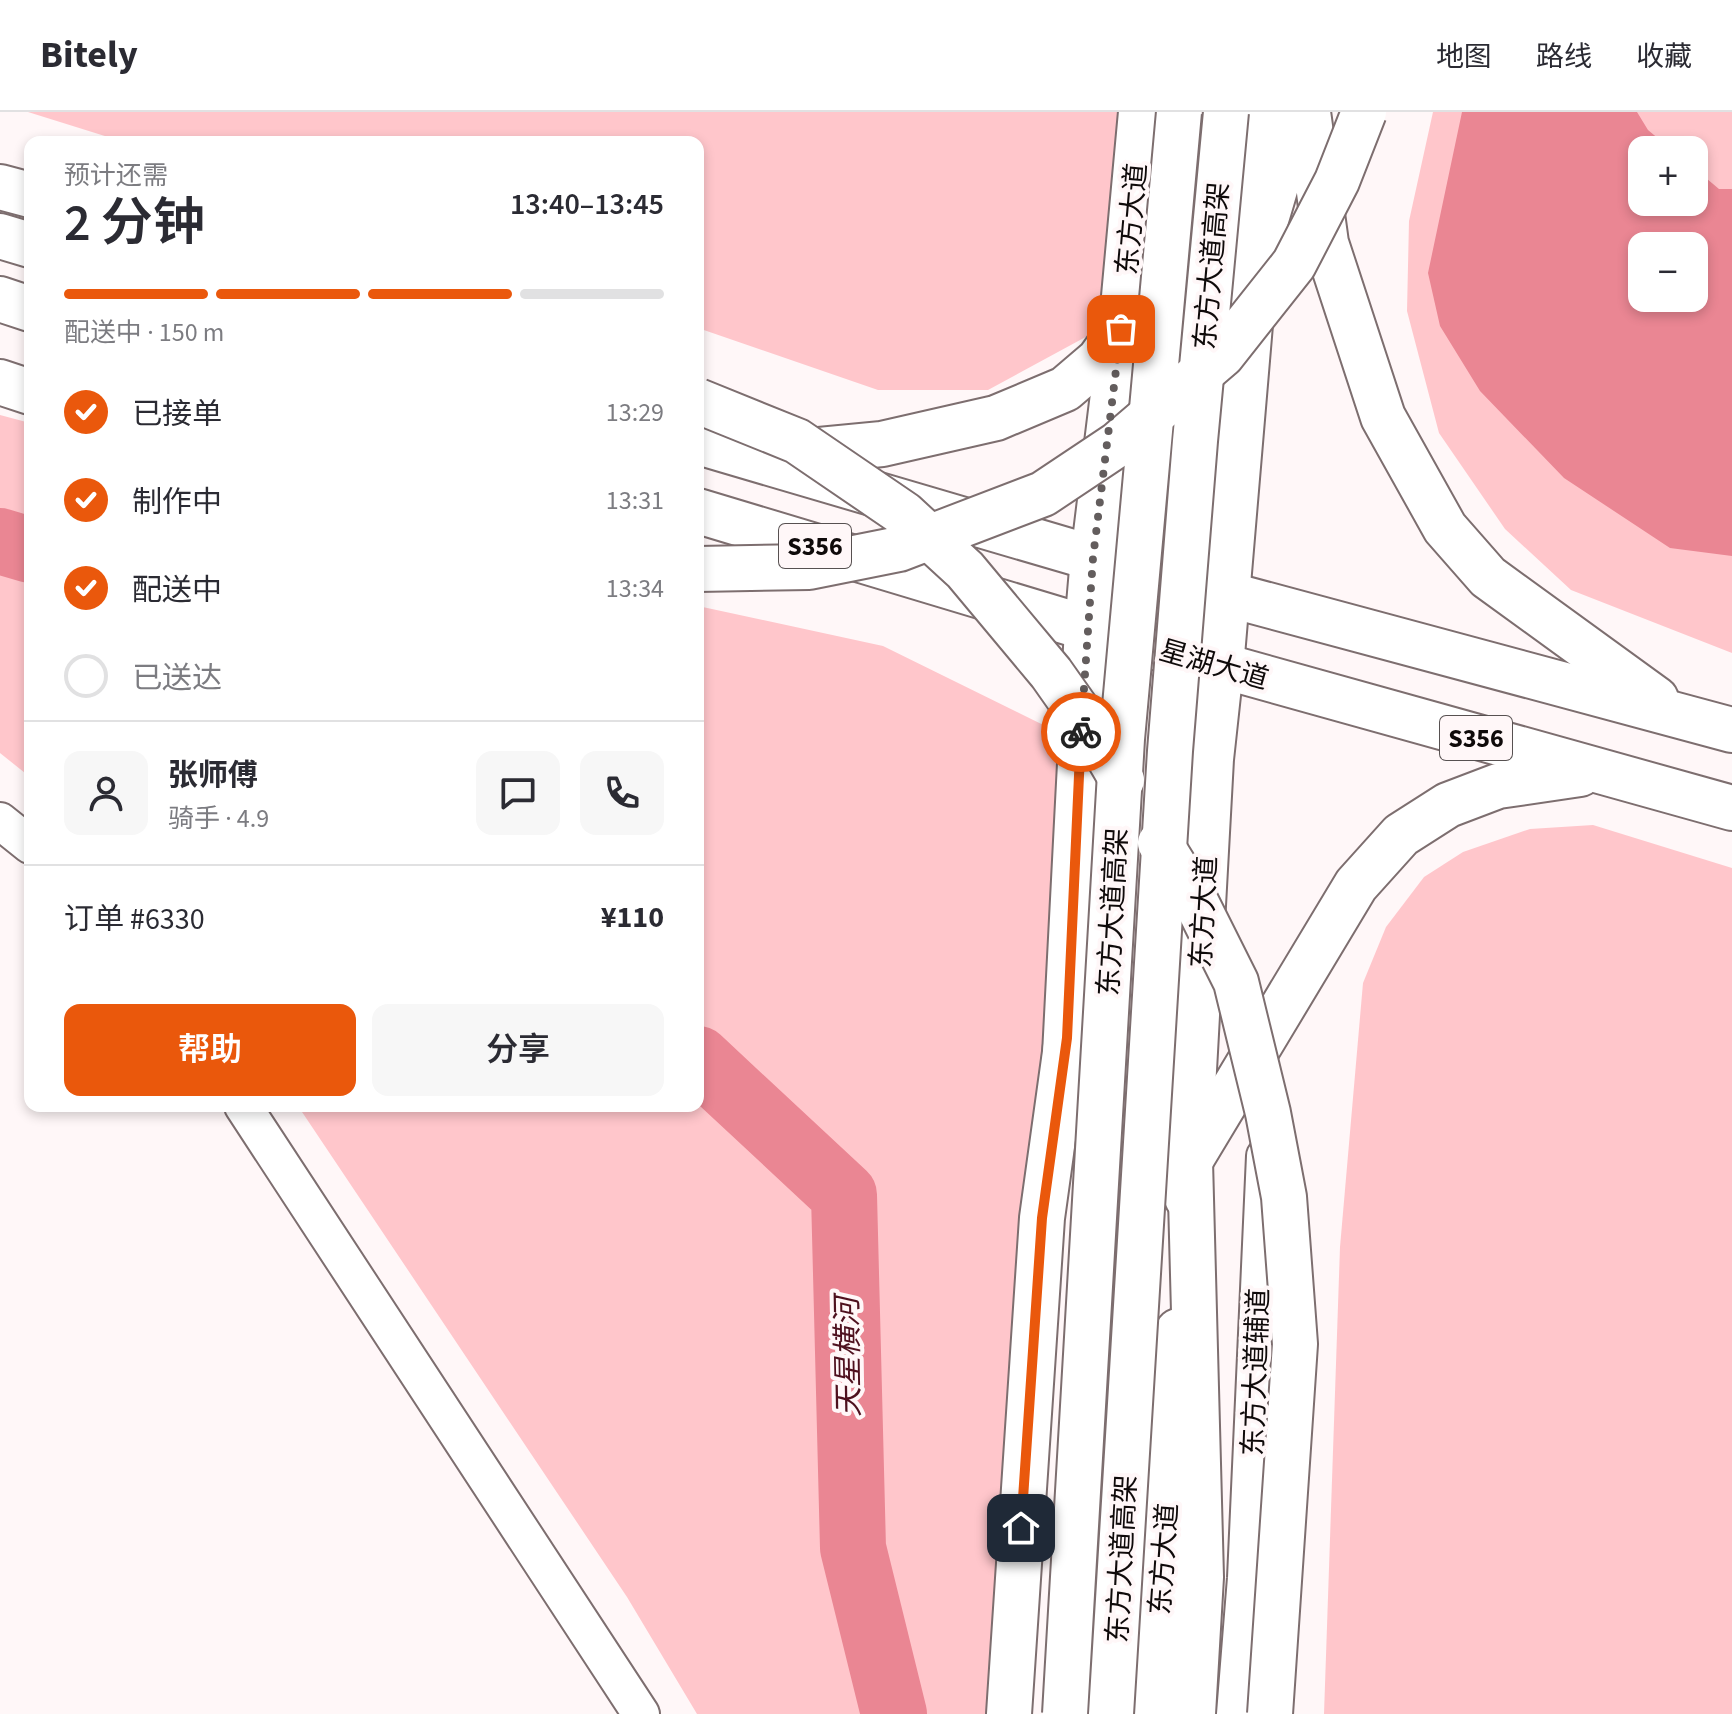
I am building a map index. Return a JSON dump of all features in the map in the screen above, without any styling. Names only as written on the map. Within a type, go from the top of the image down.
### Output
[{"type":"main road","name":"东方大道","points":[[1019,1714],[1067,1038],[1087,628],[1121,329],[1141,112]]},
{"type":"main road","name":"东方大道高架","points":[[1065,1714],[1122,739],[1179,112]]},
{"type":"main road","name":"东方大道高架","points":[[1111,1714],[1170,751],[1193,456],[1226,112]]},
{"type":"main road","name":"东方大道","points":[[1153,1714],[1190,1161],[1211,759],[1268,112]]},
{"type":"main road","points":[[1257,250],[1298,112]]},
{"type":"main road","points":[[1308,112],[1326,243],[1378,402],[1383,417],[1445,528],[1488,577],[1678,715]]},
{"type":"main road","points":[[704,569],[809,567],[899,549],[1043,494],[1118,444],[1222,355],[1294,264],[1337,181],[1364,112]]},
{"type":"main road","points":[[0,187],[24,193]]},
{"type":"main road","points":[[0,236],[24,243]]},
{"type":"main road","points":[[0,299],[24,307]]},
{"type":"main road","points":[[750,457],[882,444],[996,418],[1065,389],[1099,360],[1121,329]]},
{"type":"main road","points":[[0,382],[24,390]]},
{"type":"main road","points":[[704,403],[797,441],[904,514],[965,570],[1051,673],[1101,744],[1194,898],[1236,982],[1268,1113],[1284,1197],[1295,1344],[1270,1714]]},
{"type":"main road","name":"S356","points":[[704,444],[1093,558],[1732,730]]},
{"type":"main road","name":"星湖大道","points":[[704,513],[1221,667],[1732,808]]},
{"type":"main road","points":[[933,581],[1024,664],[1081,732]]},
{"type":"main road","points":[[1193,1714],[1201,1577],[1190,1161],[1356,885],[1401,835],[1448,805],[1498,786],[1596,771]]},
{"type":"main road","points":[[1009,1714],[1042,1218],[1067,1038]]},
{"type":"street","points":[[0,821],[24,840]]},
{"type":"street","name":"东方大道辅道","points":[[1235,1714],[1247,1562],[1270,1029]]},
{"type":"street","points":[[247,1112],[641,1714]]},
{"type":"shaded area","points":[[28,112],[1187,112],[1182,175],[1093,333],[988,390],[878,390],[704,330],[704,136],[105,136]]},
{"type":"shaded area","points":[[1433,112],[1732,112],[1732,653],[1571,590],[1505,529],[1439,433],[1407,311],[1409,221]]},
{"type":"shaded area","points":[[1462,112],[1637,112],[1655,136],[1628,136],[1628,216],[1708,216],[1708,180],[1719,189],[1732,189],[1732,556],[1670,548],[1564,478],[1480,391],[1440,326],[1428,273]]},
{"type":"shaded area","points":[[0,415],[24,421],[24,772],[0,753]]},
{"type":"shaded area","points":[[704,607],[883,646],[1100,753],[1025,1714],[697,1714],[627,1597],[302,1112],[704,1112]]},
{"type":"shaded area","points":[[1593,825],[1732,868],[1732,1714],[1324,1714],[1340,1247],[1363,983],[1386,927],[1424,877],[1463,852],[1530,829]]},
{"type":"waterway","name":"天星横河","points":[[0,541],[24,548]]},
{"type":"waterway","name":"天星横河","points":[[704,1065],[844,1195],[853,1548],[894,1714]]},
{"type":"way so far","points":[[1081,732],[1093,558],[1121,329]]},
{"type":"route","points":[[1021,1528],[1042,1218],[1067,1038],[1081,732]]}]
